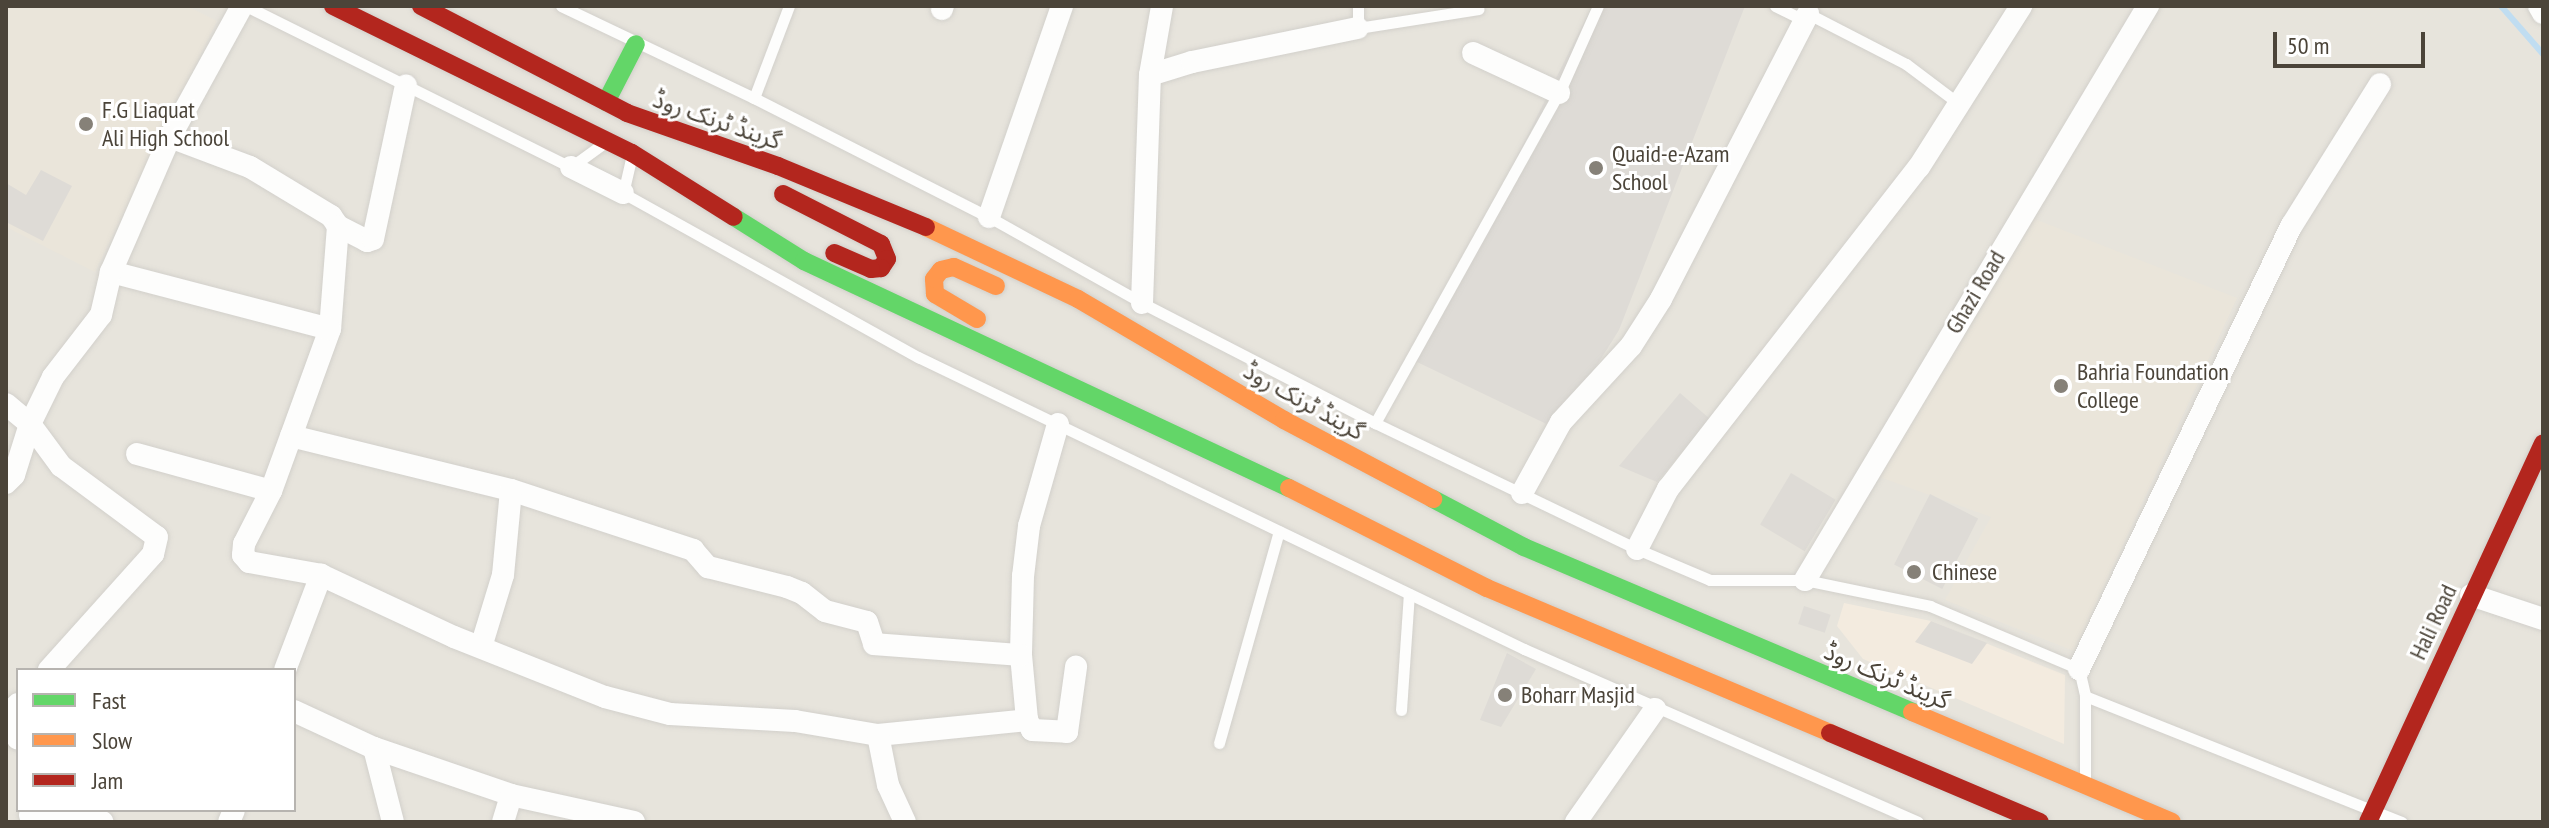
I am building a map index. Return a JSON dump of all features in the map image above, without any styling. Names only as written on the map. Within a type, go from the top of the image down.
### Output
[{"type":"main road","points":[[333,6],[632,153],[804,261],[1272,479]]},
{"type":"main road","name":"گرینڈ ٹرنک روڈ","points":[[421,6],[627,113],[778,166],[940,233],[1078,299],[1284,420],[1524,547],[2172,822]]},
{"type":"main road","points":[[606,102],[636,44]]},
{"type":"main road","points":[[627,113],[881,244],[887,259],[881,268],[868,269],[672,176]]},
{"type":"main road","points":[[1011,293],[954,267],[937,273],[932,285],[940,298],[1272,479],[1487,588],[2040,822]]},
{"type":"main road","points":[[1097,333],[1284,420]]},
{"type":"main road","name":"Hali Road","points":[[2370,816],[2471,595],[2536,472],[2543,444]]},
{"type":"street","points":[[6,483],[14,475],[30,424],[53,377],[101,315],[111,272],[170,137],[244,6]]},
{"type":"street","points":[[989,217],[1062,6]]},
{"type":"street","points":[[1142,303],[1150,75],[1162,6]]},
{"type":"street","points":[[1637,549],[1668,489],[1919,167],[2021,6]]},
{"type":"street","name":"Ghazi Road","points":[[1805,580],[2148,6]]},
{"type":"street","points":[[2539,6],[2543,13]]},
{"type":"street","points":[[1522,493],[1561,422],[1631,346],[1661,299],[1808,14]]},
{"type":"street","points":[[1150,75],[1358,17]]},
{"type":"street","points":[[1473,53],[1559,93]]},
{"type":"street","points":[[2079,669],[2292,225],[2380,84]]},
{"type":"street","points":[[170,137],[250,167],[331,216],[338,226],[367,241],[376,231],[406,85]]},
{"type":"street","points":[[571,167],[623,193]]},
{"type":"street","points":[[338,226],[330,329],[271,491],[244,544],[245,560],[321,575],[481,647],[605,697],[670,714],[795,721],[878,735],[1027,720]]},
{"type":"street","points":[[111,272],[330,329]]},
{"type":"street","points":[[6,404],[30,424],[61,466],[157,537],[153,554],[51,668]]},
{"type":"street","points":[[1058,424],[1029,526],[1021,655],[1027,720],[1032,730],[1040,733],[1067,732],[1076,667]]},
{"type":"street","points":[[291,436],[511,490],[693,550],[708,567],[802,593],[825,611],[867,622],[874,644],[1021,655]]},
{"type":"street","points":[[137,454],[271,491]]},
{"type":"street","points":[[481,647],[503,575],[511,490]]},
{"type":"street","points":[[286,668],[321,575]]},
{"type":"street","points":[[2471,595],[2543,619]]},
{"type":"street","points":[[16,706],[13,709],[16,727]]},
{"type":"street","points":[[1576,822],[1655,709]]},
{"type":"street","points":[[296,712],[374,748],[511,795],[634,822]]},
{"type":"street","points":[[878,735],[888,785],[905,822]]},
{"type":"street","points":[[374,748],[393,822]]},
{"type":"street","points":[[503,822],[511,795]]},
{"type":"street","points":[[30,816],[67,812],[103,822]]},
{"type":"lane","points":[[244,6],[571,167],[606,141]]},
{"type":"lane","points":[[561,6],[754,98],[989,217],[1142,303],[1375,423],[1637,549],[1710,580],[1805,580],[1930,606],[2079,669],[2085,696],[2085,786]]},
{"type":"lane","points":[[754,98],[789,6]]},
{"type":"lane","points":[[1375,423],[1559,93],[1598,6]]},
{"type":"lane","points":[[1775,6],[1798,17],[1803,11],[1906,64],[1959,104]]},
{"type":"lane","points":[[1358,17],[1479,9]]},
{"type":"lane","points":[[632,153],[623,193],[918,357],[1655,709],[1918,822]]},
{"type":"lane","points":[[1219,743],[1279,531]]},
{"type":"lane","points":[[1401,710],[1409,594]]},
{"type":"lane","points":[[2085,696],[2370,816],[2402,822]]},
{"type":"shaded area","points":[[6,6],[2543,6],[2543,822],[6,822]]},
{"type":"shaded area","name":"F.G Liaquat Ali High School","points":[[6,6],[187,6],[217,21],[95,272],[6,227]]},
{"type":"shaded area","name":"Bahria Foundation College","points":[[2032,218],[2237,298],[2074,651],[1945,600],[1991,517],[1871,474]]},
{"type":"shaded area","points":[[1844,603],[1931,621],[2065,675],[2064,744],[1863,659],[1837,626]]},
{"type":"building","name":"Quaid-e-Azam School","points":[[1592,6],[1745,6],[1619,330],[1557,429],[1415,361]]},
{"type":"building","name":"F.G Liaquat Ali High School","points":[[41,170],[72,186],[43,241],[6,222],[6,183],[26,195]]},
{"type":"building","points":[[1680,393],[1710,419],[1657,482],[1619,466]]},
{"type":"building","points":[[1791,473],[1836,500],[1805,551],[1760,524]]},
{"type":"building","points":[[1930,494],[1978,519],[1942,589],[1894,564]]},
{"type":"building","points":[[1804,606],[1831,615],[1825,633],[1798,624]]},
{"type":"building","points":[[1931,621],[1987,643],[1972,664],[1915,642]]},
{"type":"building","name":"Boharr Masjid","points":[[1507,653],[1536,669],[1501,727],[1480,720]]},
{"type":"waterway","points":[[2501,6],[2543,54]]},
{"type":"traffic: fast","points":[[606,102],[636,44]]},
{"type":"traffic: fast","points":[[734,217],[804,261],[1289,488]]},
{"type":"traffic: fast","points":[[1433,499],[1524,547],[1912,712]]},
{"type":"traffic: slow","points":[[926,227],[1078,299],[1284,420],[1433,499]]},
{"type":"traffic: slow","points":[[977,319],[935,294],[934,279],[941,270],[954,267],[996,286]]},
{"type":"traffic: slow","points":[[1289,488],[1487,588],[1830,733]]},
{"type":"traffic: slow","points":[[1912,712],[2172,822]]},
{"type":"traffic: jam","points":[[333,6],[632,153],[734,217]]},
{"type":"traffic: jam","points":[[421,6],[627,113],[778,166],[926,227]]},
{"type":"traffic: jam","points":[[783,194],[881,244],[887,259],[881,268],[871,269],[834,253]]},
{"type":"traffic: jam","points":[[2368,822],[2543,443]]},
{"type":"traffic: jam","points":[[1830,733],[2040,822]]},
{"type":"place","name":"F.G Liaquat Ali High School","points":[[86,124]]},
{"type":"place","name":"Quaid-e-Azam School","points":[[1596,168]]},
{"type":"place","name":"Bahria Foundation College","points":[[2061,386]]},
{"type":"place","name":"Chinese","points":[[1914,572]]},
{"type":"place","name":"Boharr Masjid","points":[[1505,695]]}]
